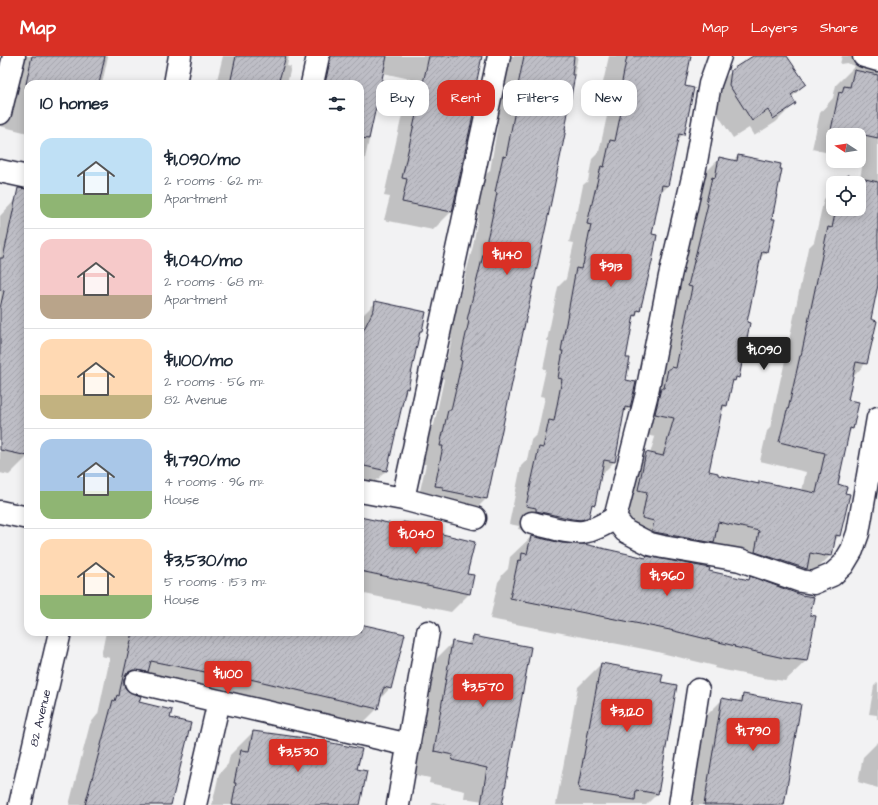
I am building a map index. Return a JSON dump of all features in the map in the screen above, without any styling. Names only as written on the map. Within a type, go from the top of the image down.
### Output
[{"type":"street","points":[[0,113],[14,56]]},
{"type":"street","points":[[176,80],[180,56]]},
{"type":"street","points":[[313,80],[318,56]]},
{"type":"street","points":[[403,499],[499,56]]},
{"type":"street","points":[[532,523],[582,532],[598,527],[615,518],[646,397],[670,276],[694,173],[710,84],[720,56]]},
{"type":"street","points":[[864,56],[878,60]]},
{"type":"street","points":[[0,171],[24,176]]},
{"type":"street","points":[[615,518],[625,531],[650,544],[740,560],[801,581],[813,583],[818,582],[832,575],[843,565],[852,550],[858,533],[878,418]]},
{"type":"street","points":[[364,493],[403,499],[475,518]]},
{"type":"street","points":[[0,512],[24,517]]},
{"type":"street","points":[[398,805],[428,632]]},
{"type":"street","name":"82 Avenue","points":[[20,805],[59,636]]},
{"type":"street","points":[[136,682],[409,745]]},
{"type":"street","points":[[680,805],[698,690]]},
{"type":"street","points":[[195,805],[219,701]]},
{"type":"building","points":[[32,56],[105,56],[100,80],[27,80]]},
{"type":"building","points":[[236,56],[286,56],[279,80],[231,80]]},
{"type":"building","points":[[331,56],[387,56],[382,80],[376,80],[376,107],[369,139],[364,138],[364,80],[326,80]]},
{"type":"building","points":[[429,56],[482,56],[477,80],[437,80],[437,116],[472,116],[452,212],[402,202],[407,179],[402,178],[416,116],[429,116],[429,80],[424,80]]},
{"type":"building","points":[[524,56],[574,56],[572,75],[575,75],[573,86],[573,80],[519,80]]},
{"type":"building","points":[[627,56],[691,56],[685,86],[694,88],[684,135],[679,134],[668,186],[662,185],[652,234],[657,235],[652,262],[640,311],[637,310],[636,316],[634,315],[626,358],[630,358],[626,380],[636,382],[630,408],[625,407],[615,462],[604,460],[595,505],[592,504],[589,517],[581,520],[536,511],[536,508],[526,506],[539,447],[543,448],[549,420],[554,421],[562,379],[558,378],[563,351],[561,351],[576,268],[581,269],[583,265],[591,225],[587,224],[601,166],[604,167],[610,140],[615,141],[620,116],[637,116],[637,80],[622,80]]},
{"type":"building","points":[[753,56],[787,56],[806,84],[791,95],[796,104],[773,119],[768,110],[752,121],[729,85],[731,70]]},
{"type":"building","points":[[854,70],[878,75],[878,138],[866,135],[866,128],[831,128],[839,92],[842,93],[844,86],[850,87]]},
{"type":"building","points":[[514,116],[567,116],[549,212],[487,499],[443,490],[443,487],[435,486],[443,446],[440,446],[448,410],[451,410],[462,361],[460,360],[469,321],[467,320],[490,227],[497,193],[495,192],[503,156],[506,157]]},
{"type":"building","points":[[738,155],[781,164],[780,169],[782,169],[772,219],[775,219],[767,252],[762,251],[747,322],[750,323],[739,378],[736,377],[735,381],[733,380],[727,406],[723,405],[709,471],[718,473],[718,475],[759,484],[759,481],[816,493],[825,453],[779,442],[801,356],[828,227],[832,228],[835,216],[866,216],[866,179],[878,182],[878,285],[871,319],[877,321],[867,364],[856,362],[848,400],[859,402],[853,429],[850,428],[838,484],[847,487],[845,493],[850,494],[840,536],[836,535],[832,556],[810,553],[807,569],[755,552],[759,531],[718,522],[714,543],[654,532],[652,531],[654,521],[642,518],[647,492],[638,490],[646,452],[663,456],[674,418],[655,414],[661,388],[664,388],[668,369],[671,367],[676,368],[692,287],[688,286],[708,204],[706,203],[712,177],[715,178],[719,157],[737,161]]},
{"type":"building","points":[[18,188],[24,189],[24,455],[0,450],[0,308],[4,291],[0,290],[0,258],[3,258]]},
{"type":"building","points":[[375,301],[426,312],[422,331],[420,331],[408,389],[406,388],[387,471],[364,466],[364,329],[374,309]]},
{"type":"building","points":[[364,518],[402,526],[403,522],[439,529],[438,533],[475,542],[467,574],[474,575],[470,594],[364,572]]},
{"type":"building","points":[[531,536],[562,543],[584,544],[646,558],[647,556],[710,568],[709,571],[749,580],[750,576],[801,595],[814,597],[810,615],[816,616],[807,661],[784,658],[734,647],[735,646],[670,630],[510,598],[518,560],[521,561],[522,553],[527,554]]},
{"type":"building","points":[[364,625],[405,634],[391,689],[384,687],[378,709],[237,676],[216,672],[215,674],[151,661],[148,672],[133,670],[127,673],[124,680],[124,686],[128,691],[141,696],[139,702],[172,710],[170,718],[191,723],[171,805],[85,805],[113,700],[115,701],[117,695],[119,696],[132,636],[364,636]]},
{"type":"building","points":[[473,636],[531,647],[502,805],[481,805],[487,768],[452,760],[453,755],[434,751],[452,641],[471,645]]},
{"type":"building","points":[[601,663],[663,674],[661,682],[677,685],[658,794],[636,790],[635,800],[579,791],[580,788],[578,787]]},
{"type":"building","points":[[743,694],[801,704],[784,805],[704,805],[722,698],[742,702]]},
{"type":"building","points":[[253,731],[312,739],[362,749],[357,769],[367,771],[360,805],[232,805],[236,783],[234,783],[241,750],[249,751]]}]
